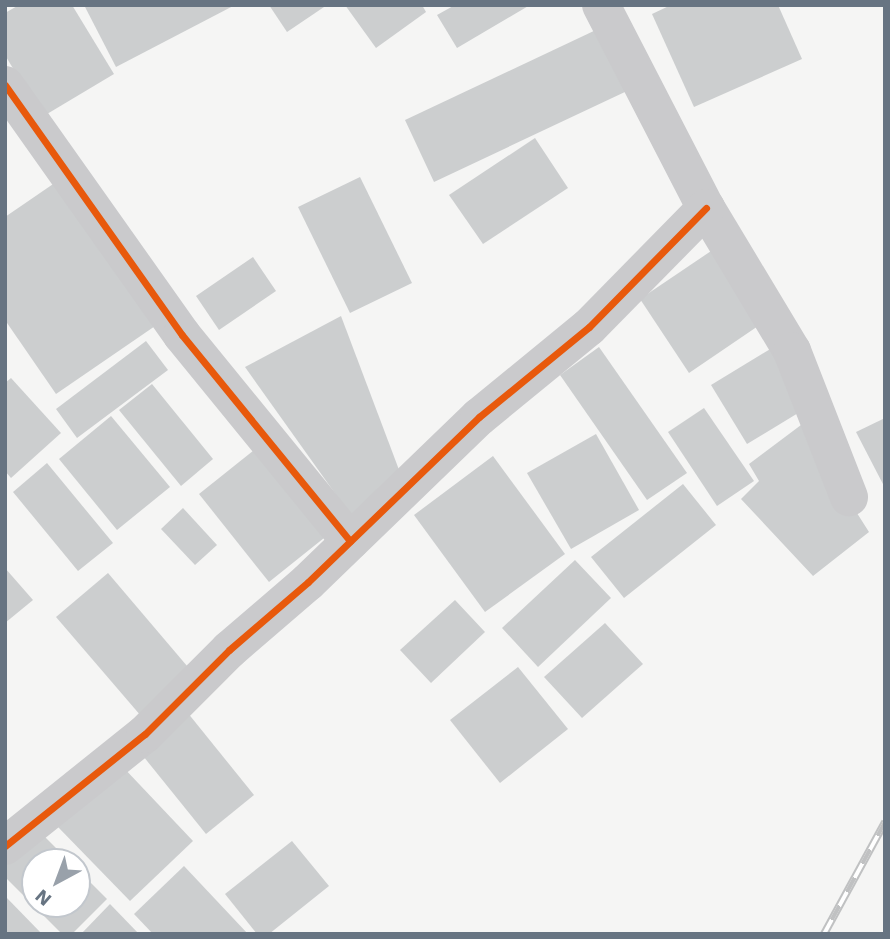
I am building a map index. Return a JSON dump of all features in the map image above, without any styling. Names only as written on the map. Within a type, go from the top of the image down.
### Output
[{"type":"street","points":[[601,5],[706,208],[792,351],[849,497]]},
{"type":"street","points":[[5,85],[182,335],[350,541]]},
{"type":"street","points":[[5,846],[145,734],[229,650],[350,541],[479,418],[589,327],[706,208]]},
{"type":"building","points":[[19,5],[72,5],[114,74],[42,117],[5,55],[5,13]]},
{"type":"building","points":[[84,5],[235,5],[116,67]]},
{"type":"building","points":[[269,5],[327,5],[287,32]]},
{"type":"building","points":[[345,5],[422,5],[426,12],[376,48]]},
{"type":"building","points":[[455,5],[530,5],[457,48],[437,15]]},
{"type":"building","points":[[671,5],[778,5],[802,59],[694,107],[652,14]]},
{"type":"building","points":[[598,29],[627,91],[434,182],[405,120]]},
{"type":"building","points":[[535,138],[568,188],[483,244],[449,195]]},
{"type":"building","points":[[360,177],[412,283],[350,313],[298,207]]},
{"type":"building","points":[[59,180],[158,324],[56,394],[5,320],[5,217]]},
{"type":"building","points":[[717,247],[767,320],[689,373],[640,299]]},
{"type":"building","points":[[253,257],[276,291],[219,330],[196,296]]},
{"type":"building","points":[[341,316],[404,483],[354,520],[245,367]]},
{"type":"building","points":[[146,341],[168,370],[77,438],[56,409]]},
{"type":"building","points":[[599,347],[687,473],[647,500],[560,375]]},
{"type":"building","points":[[772,348],[808,407],[747,444],[711,385]]},
{"type":"building","points":[[11,378],[61,433],[11,478],[5,471],[5,383]]},
{"type":"building","points":[[152,384],[213,459],[181,486],[119,410]]},
{"type":"building","points":[[704,408],[754,481],[717,506],[668,432]]},
{"type":"building","points":[[111,416],[170,487],[117,530],[59,459]]},
{"type":"building","points":[[885,418],[885,488],[856,432]]},
{"type":"building","points":[[801,425],[869,532],[813,576],[741,499],[759,481],[749,464]]},
{"type":"building","points":[[596,434],[639,510],[571,549],[527,473]]},
{"type":"building","points":[[259,446],[329,534],[269,582],[199,494]]},
{"type":"building","points":[[493,456],[565,554],[485,612],[414,515]]},
{"type":"building","points":[[47,463],[113,543],[78,571],[13,492]]},
{"type":"building","points":[[683,484],[716,525],[624,598],[591,557]]},
{"type":"building","points":[[183,508],[217,545],[195,565],[161,529]]},
{"type":"building","points":[[575,560],[611,598],[538,667],[502,628]]},
{"type":"building","points":[[5,568],[33,600],[5,623]]},
{"type":"building","points":[[108,573],[193,673],[141,716],[56,617]]},
{"type":"building","points":[[455,600],[485,632],[431,683],[400,650]]},
{"type":"building","points":[[605,623],[643,664],[582,718],[544,677]]},
{"type":"building","points":[[518,667],[568,729],[500,783],[450,720]]},
{"type":"building","points":[[183,707],[254,795],[206,834],[135,746]]},
{"type":"building","points":[[122,766],[193,841],[130,901],[91,861],[91,848],[78,848],[58,827]]},
{"type":"building","points":[[35,827],[56,848],[21,848],[21,893],[5,877],[5,858]]},
{"type":"building","points":[[292,841],[329,886],[269,934],[257,934],[225,894]]},
{"type":"building","points":[[184,866],[248,934],[153,934],[134,914]]},
{"type":"building","points":[[91,883],[107,899],[91,915]]},
{"type":"building","points":[[5,896],[21,912],[21,918],[26,918],[42,934],[5,934]]},
{"type":"building","points":[[110,904],[139,934],[81,934]]},
{"type":"building","points":[[46,918],[88,918],[72,934],[62,934]]},
{"type":"railway","points":[[824,934],[885,822]]},
{"type":"cycle path","points":[[5,85],[182,335],[350,541]]},
{"type":"cycle path","points":[[5,846],[145,734],[229,650],[308,582],[479,417],[589,327],[706,208]]}]
